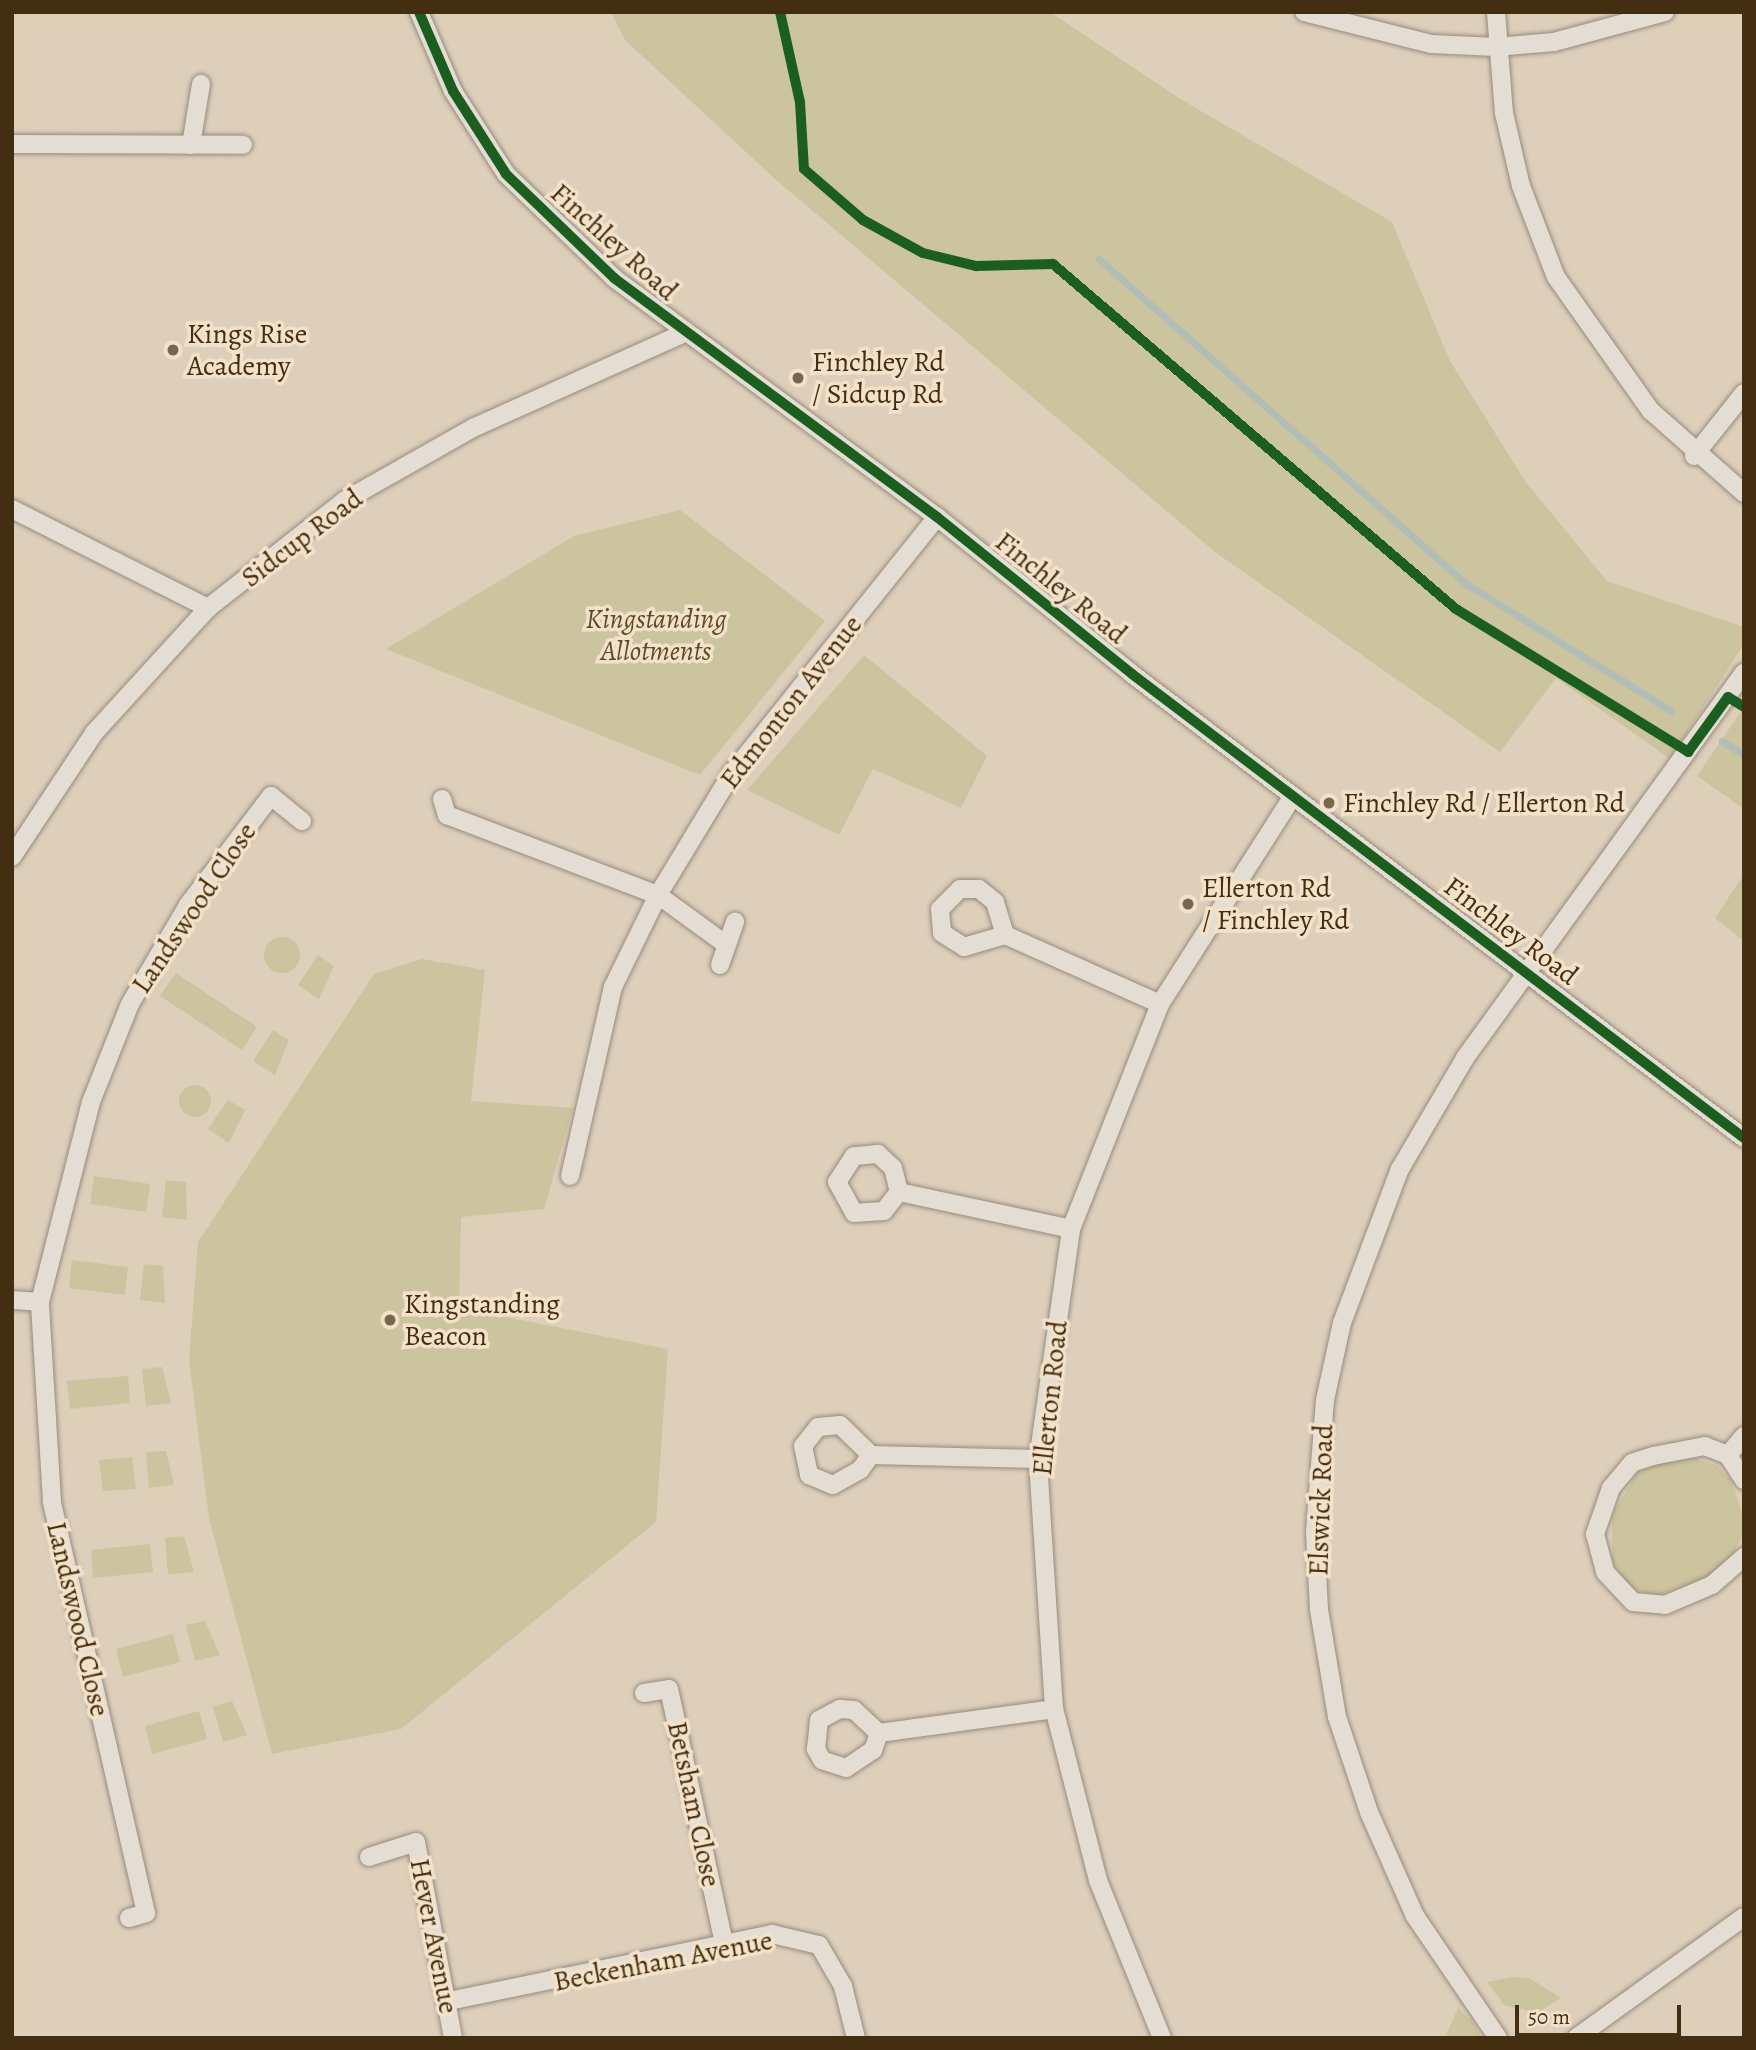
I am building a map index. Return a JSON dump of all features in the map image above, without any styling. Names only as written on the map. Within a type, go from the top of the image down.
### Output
[{"type":"street","name":"Finchley Road","points":[[419,12],[453,91],[506,174],[614,278],[684,333],[937,517],[1293,796],[1527,970],[1744,1138]]},
{"type":"street","points":[[1304,12],[1431,44],[1496,47],[1554,42],[1665,12]]},
{"type":"street","points":[[1496,12],[1496,47],[1521,186],[1556,277],[1651,411],[1695,456],[1744,493]]},
{"type":"street","points":[[191,145],[201,83]]},
{"type":"street","points":[[12,144],[243,145]]},
{"type":"street","name":"Sidcup Road","points":[[12,857],[17,835],[94,733],[208,608],[344,501],[475,427],[684,333]]},
{"type":"street","points":[[1695,456],[1744,393]]},
{"type":"street","points":[[12,509],[208,608]]},
{"type":"street","name":"Edmonton Avenue","points":[[570,1176],[613,987],[657,895],[732,773],[937,517]]},
{"type":"street","name":"Elswick Road","points":[[1498,2038],[1415,1916],[1369,1812],[1337,1717],[1319,1609],[1315,1532],[1325,1400],[1374,1227],[1465,1058],[1744,672]]},
{"type":"street","name":"Landswood Close","points":[[129,1918],[146,1913],[52,1501],[40,1302],[91,1102],[130,1004],[188,905],[271,796],[302,821]]},
{"type":"street","name":"Ellerton Road","points":[[1162,2038],[1098,1880],[1054,1709],[1038,1459],[1071,1229],[1160,1004],[1293,796]]},
{"type":"street","points":[[442,799],[447,815],[657,895],[724,943]]},
{"type":"street","points":[[720,965],[724,943],[735,922]]},
{"type":"street","points":[[1004,935],[1160,1004]]},
{"type":"street","points":[[899,1192],[1071,1229]]},
{"type":"street","points":[[12,1300],[40,1302]]},
{"type":"street","points":[[1728,1455],[1744,1436]]},
{"type":"street","points":[[1744,1480],[1728,1455],[1705,1446],[1632,1463],[1603,1505],[1595,1534],[1605,1573],[1633,1602],[1665,1605],[1712,1585],[1744,1557]]},
{"type":"street","points":[[871,1455],[1038,1459]]},
{"type":"street","name":"Betsham Close","points":[[644,1693],[669,1689],[724,1944]]},
{"type":"street","points":[[879,1733],[1054,1709]]},
{"type":"street","name":"Hever Avenue","points":[[369,1857],[416,1842],[449,2001],[453,2038]]},
{"type":"street","points":[[1576,2038],[1744,1917]]},
{"type":"street","name":"Beckenham Avenue","points":[[449,2001],[772,1934],[820,1945],[843,1986],[856,2038]]},
{"type":"green space","points":[[611,12],[1050,12],[1182,100],[1392,222],[1450,361],[1525,481],[1607,581],[1744,627],[1744,644],[1670,759],[1556,678],[1500,752],[1215,552],[774,178],[625,40]]},
{"type":"green space","name":"Kingstanding Allotments","points":[[680,510],[825,621],[700,775],[386,649],[574,536]]},
{"type":"green space","points":[[864,655],[987,756],[961,808],[873,769],[839,835],[747,790]]},
{"type":"green space","points":[[1744,707],[1744,809],[1697,776]]},
{"type":"green space","points":[[1744,874],[1744,941],[1715,918]]},
{"type":"green space","points":[[282,937],[295,942],[300,955],[295,968],[282,973],[269,968],[264,955],[269,942]]},
{"type":"green space","points":[[318,955],[334,966],[319,999],[298,985]]},
{"type":"green space","points":[[422,959],[485,970],[471,1101],[573,1108],[544,1209],[461,1217],[459,1308],[668,1349],[656,1522],[401,1729],[272,1754],[209,1518],[189,1361],[198,1242],[374,974]]},
{"type":"green space","points":[[176,973],[257,1027],[242,1050],[160,996]]},
{"type":"green space","points":[[273,1030],[289,1040],[275,1075],[253,1061]]},
{"type":"green space","points":[[195,1085],[207,1089],[211,1101],[207,1113],[195,1117],[183,1113],[179,1101],[183,1089]]},
{"type":"green space","points":[[228,1100],[245,1110],[229,1143],[208,1129]]},
{"type":"green space","points":[[94,1176],[150,1184],[146,1212],[90,1204]]},
{"type":"green space","points":[[166,1180],[186,1182],[187,1220],[162,1217]]},
{"type":"green space","points":[[72,1260],[128,1267],[125,1295],[69,1288]]},
{"type":"green space","points":[[144,1264],[163,1266],[165,1303],[140,1300]]},
{"type":"green space","points":[[162,1367],[171,1403],[146,1406],[142,1369]]},
{"type":"green space","points":[[128,1376],[130,1403],[70,1409],[67,1381]]},
{"type":"green space","points":[[166,1451],[174,1485],[149,1488],[146,1452]]},
{"type":"green space","points":[[1688,1456],[1718,1466],[1731,1481],[1744,1518],[1741,1539],[1728,1564],[1707,1579],[1655,1596],[1630,1587],[1612,1559],[1612,1515],[1637,1473],[1660,1459]]},
{"type":"green space","points":[[132,1457],[136,1489],[103,1491],[99,1460]]},
{"type":"green space","points":[[184,1536],[194,1572],[168,1574],[165,1538]]},
{"type":"green space","points":[[150,1544],[153,1572],[93,1578],[91,1550]]},
{"type":"green space","points":[[205,1621],[220,1655],[195,1661],[186,1625]]},
{"type":"green space","points":[[173,1634],[180,1662],[123,1677],[116,1649]]},
{"type":"green space","points":[[232,1701],[247,1735],[223,1742],[213,1706]]},
{"type":"green space","points":[[199,1711],[207,1739],[152,1754],[145,1726]]},
{"type":"green space","points":[[1511,1977],[1529,1978],[1561,1998],[1537,2013],[1504,2005],[1487,1982]]},
{"type":"green space","points":[[1458,2008],[1472,2021],[1482,2038],[1445,2038]]},
{"type":"waterway","points":[[1099,259],[1468,585],[1671,711]]},
{"type":"waterway","points":[[1722,741],[1744,755]]},
{"type":"cycle path","points":[[419,12],[453,91],[506,174],[614,278],[937,517],[1132,674],[1744,1138]]},
{"type":"cycle path","points":[[780,12],[800,102],[804,169],[863,220],[923,253],[976,266],[1053,264],[1456,609],[1688,752],[1728,697],[1744,707]]},
{"type":"place","name":"Kings Rise Academy","points":[[173,350]]},
{"type":"place","name":"Finchley Rd / Sidcup Rd","points":[[798,378]]},
{"type":"place","name":"Finchley Rd / Ellerton Rd","points":[[1329,803]]},
{"type":"place","name":"Ellerton Rd / Finchley Rd","points":[[1188,904]]},
{"type":"place","name":"Kingstanding Beacon","points":[[390,1320]]}]
